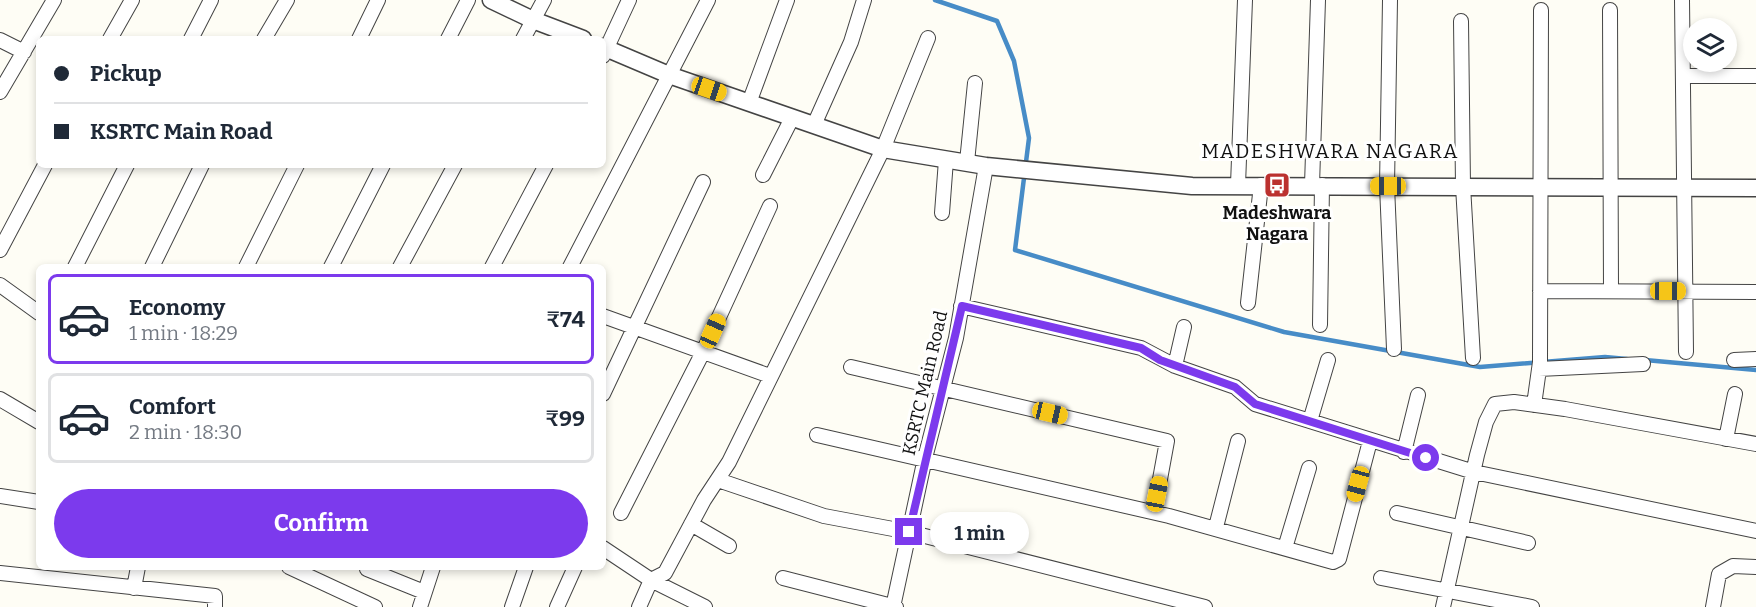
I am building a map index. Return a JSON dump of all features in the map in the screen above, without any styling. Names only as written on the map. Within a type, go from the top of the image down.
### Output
[{"type":"street","points":[[0,92],[54,0]]},
{"type":"street","points":[[112,36],[132,0]]},
{"type":"street","points":[[193,36],[211,0]]},
{"type":"street","points":[[266,36],[287,0]]},
{"type":"street","points":[[360,36],[378,0]]},
{"type":"street","points":[[450,36],[468,0]]},
{"type":"street","points":[[491,0],[533,20],[575,36]]},
{"type":"street","points":[[525,36],[544,0]]},
{"type":"street","points":[[606,46],[629,0]]},
{"type":"street","points":[[572,264],[708,0]]},
{"type":"street","points":[[749,103],[787,0]]},
{"type":"street","points":[[814,125],[851,42],[864,0]]},
{"type":"street","points":[[1238,185],[1245,0]]},
{"type":"street","points":[[1318,0],[1317,185],[1320,325]]},
{"type":"street","points":[[1390,0],[1388,186],[1394,349]]},
{"type":"street","points":[[1682,0],[1686,352]]},
{"type":"street","points":[[1534,405],[1540,366],[1541,10]]},
{"type":"street","points":[[1610,10],[1611,291]]},
{"type":"street","points":[[1461,21],[1463,186],[1473,358]]},
{"type":"street","points":[[639,607],[651,580],[664,573],[718,480],[883,149],[928,38]]},
{"type":"street","points":[[0,39],[24,52]]},
{"type":"street","points":[[606,51],[883,149],[986,166],[1176,186],[1756,188]]},
{"type":"street","points":[[1683,76],[1756,76]]},
{"type":"street","points":[[967,162],[975,83]]},
{"type":"street","points":[[763,175],[792,118]]},
{"type":"street","points":[[942,213],[946,160]]},
{"type":"street","name":"KSRTC Main Road","points":[[894,607],[925,458],[962,306],[986,166]]},
{"type":"street","points":[[0,250],[43,168]]},
{"type":"street","points":[[77,264],[125,168]]},
{"type":"street","points":[[153,264],[201,168]]},
{"type":"street","points":[[248,264],[296,168]]},
{"type":"street","points":[[333,264],[381,168]]},
{"type":"street","points":[[402,264],[453,168]]},
{"type":"street","points":[[494,264],[544,168]]},
{"type":"street","points":[[606,388],[703,182]]},
{"type":"street","points":[[1248,303],[1261,185]]},
{"type":"street","points":[[621,513],[703,352],[770,206]]},
{"type":"street","points":[[0,285],[36,312]]},
{"type":"street","points":[[1540,291],[1756,292]]},
{"type":"street","points":[[962,306],[1141,348],[1174,366],[1235,387],[1255,404],[1474,472],[1756,531]]},
{"type":"street","points":[[606,317],[770,376]]},
{"type":"street","points":[[1174,366],[1184,327]]},
{"type":"street","points":[[1734,360],[1756,359]]},
{"type":"street","points":[[1310,421],[1328,360]]},
{"type":"street","points":[[1540,366],[1643,364]]},
{"type":"street","points":[[851,367],[1167,441],[1154,512]]},
{"type":"street","points":[[1726,439],[1735,394]]},
{"type":"street","points":[[1404,452],[1418,395]]},
{"type":"street","points":[[0,399],[36,420]]},
{"type":"street","points":[[1443,607],[1486,422],[1496,404],[1515,402],[1756,444]]},
{"type":"street","points":[[817,435],[925,458],[1216,527],[1333,562],[1339,559],[1370,441]]},
{"type":"street","points":[[1216,527],[1238,441]]},
{"type":"street","points":[[1285,548],[1309,468]]},
{"type":"street","points":[[718,480],[824,516],[909,532],[1205,607]]},
{"type":"street","points":[[0,495],[36,501]]},
{"type":"street","points":[[1397,513],[1528,543]]},
{"type":"street","points":[[691,524],[729,546]]},
{"type":"street","points":[[606,550],[651,580],[705,607]]},
{"type":"street","points":[[1713,607],[1719,574],[1733,566],[1756,567]]},
{"type":"street","points":[[134,588],[137,570]]},
{"type":"street","points":[[295,570],[375,607]]},
{"type":"street","points":[[369,570],[424,592]]},
{"type":"street","points":[[420,607],[432,570]]},
{"type":"street","points":[[512,607],[525,570]]},
{"type":"street","points":[[557,607],[574,570]]},
{"type":"street","points":[[0,573],[64,574],[134,588],[215,596],[215,607]]},
{"type":"street","points":[[783,578],[894,607]]},
{"type":"street","points":[[1381,579],[1533,607]]},
{"type":"waterway","points":[[935,0],[997,21],[1014,61],[1029,138],[1015,250],[1284,332],[1480,367],[1605,357],[1627,359]]},
{"type":"waterway","points":[[1645,360],[1756,370]]},
{"type":"place","name":"Madeshwara Nagara","points":[[1277,185]]},
{"type":"district","name":"MADESHWARA NAGARA","points":[[1330,151]]},
{"type":"route","points":[[909,532],[962,306],[1141,348],[1160,360],[1235,387],[1255,404],[1426,458]]}]
